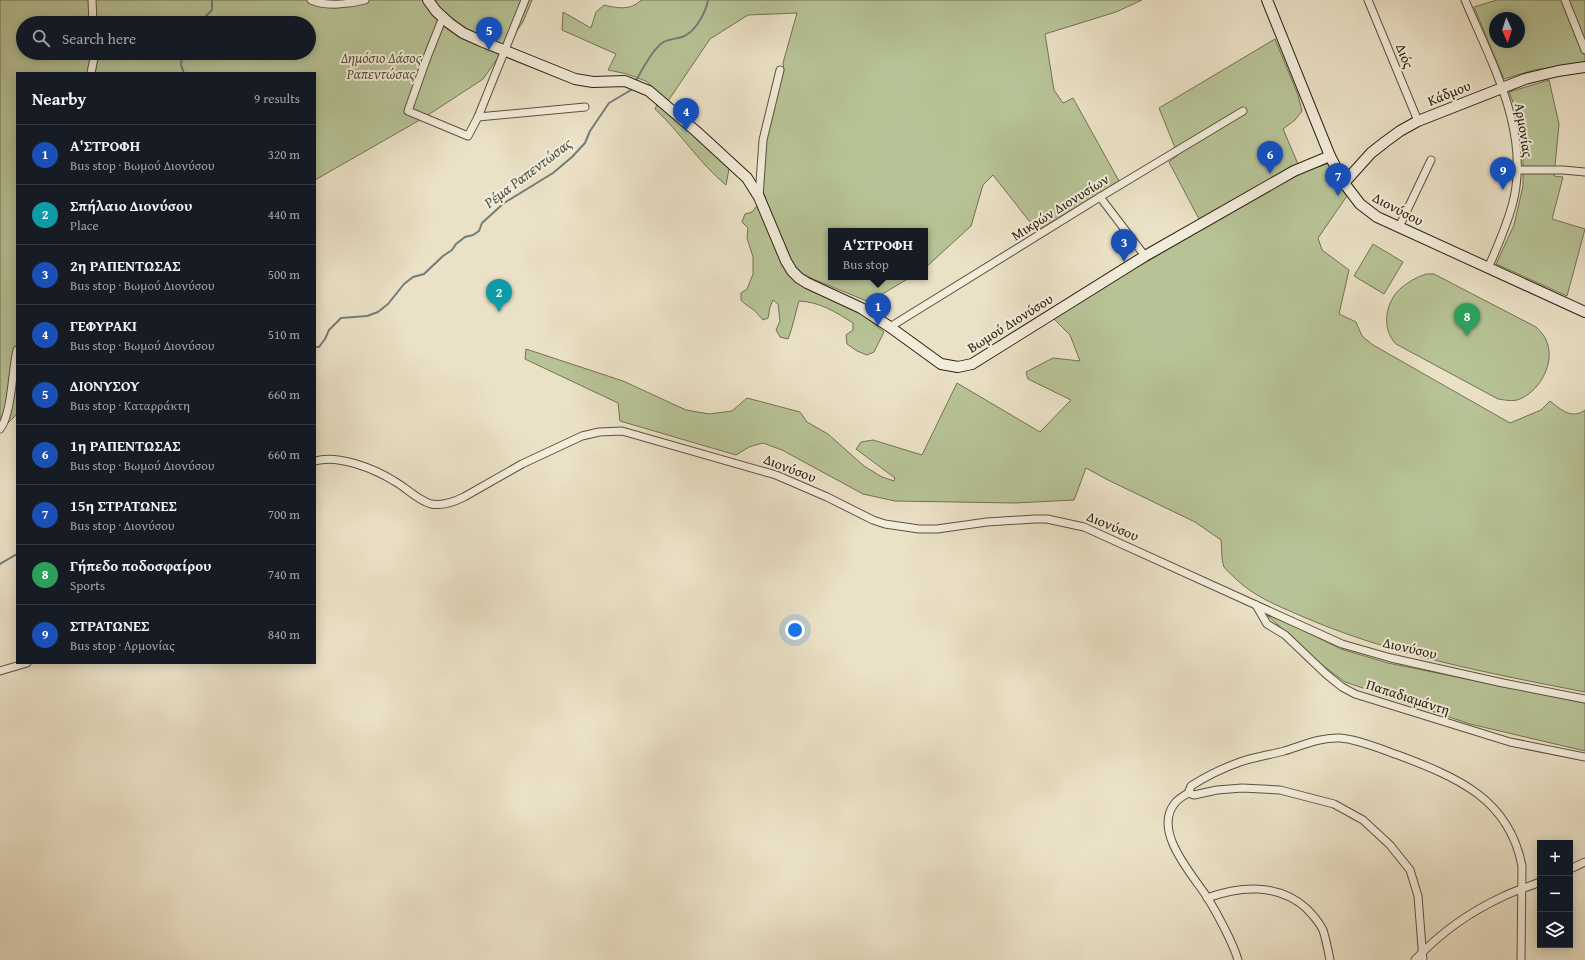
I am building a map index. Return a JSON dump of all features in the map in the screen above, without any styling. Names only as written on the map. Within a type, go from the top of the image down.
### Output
[{"type":"street","points":[[92,0],[93,16]]},
{"type":"street","points":[[311,0],[318,3],[334,4],[365,0]]},
{"type":"street","points":[[428,0],[453,26],[469,36],[504,51]]},
{"type":"street","points":[[443,17],[408,111],[468,136],[478,117],[525,0]]},
{"type":"street","name":"Διονύσου","points":[[1267,0],[1330,156],[1344,183],[1360,204],[1373,214],[1399,227],[1585,312]]},
{"type":"street","name":"Διός","points":[[1368,0],[1418,122]]},
{"type":"street","name":"Αρμονίας","points":[[1465,0],[1502,87],[1510,111],[1516,143],[1517,170],[1512,206],[1488,268]]},
{"type":"street","points":[[1565,0],[1585,50]]},
{"type":"street","name":"Βωμού Διονύσου","points":[[504,51],[580,80],[597,82],[625,82],[643,88],[697,132],[741,172],[759,197],[786,261],[796,275],[807,283],[851,302],[890,327],[941,364],[958,367],[968,365],[1145,256],[1294,171],[1330,156]]},
{"type":"street","points":[[91,72],[94,60]]},
{"type":"street","name":"Κάδμου","points":[[1344,183],[1371,153],[1384,142],[1418,122],[1502,87],[1541,74],[1585,67]]},
{"type":"street","points":[[759,197],[763,140],[780,70]]},
{"type":"street","points":[[478,117],[586,107]]},
{"type":"street","name":"Μικρών Διονυσίων","points":[[890,327],[1100,197],[1243,111]]},
{"type":"street","points":[[1399,227],[1431,160]]},
{"type":"street","points":[[1517,170],[1563,170],[1585,172]]},
{"type":"street","points":[[1100,197],[1145,256]]},
{"type":"street","points":[[0,429],[4,423],[8,409],[16,357]]},
{"type":"street","name":"Διονύσου","points":[[316,461],[336,460],[370,469],[395,481],[423,502],[440,504],[454,502],[522,464],[582,436],[599,432],[622,431],[776,475],[827,497],[873,520],[886,524],[919,529],[937,529],[987,522],[1047,519],[1084,528],[1342,644],[1391,658],[1488,680],[1585,699]]},
{"type":"street","name":"Παπαδιαμάντη","points":[[1256,605],[1267,624],[1285,636],[1342,687],[1356,694],[1510,742],[1585,757]]},
{"type":"street","points":[[0,670],[23,664]]},
{"type":"street","points":[[1190,792],[1190,786],[1240,762],[1323,740],[1339,738],[1388,752],[1444,774],[1462,783],[1490,803],[1507,825],[1520,855],[1522,866],[1521,960]]},
{"type":"street","points":[[1190,792],[1191,794],[1197,795],[1217,790],[1242,788],[1280,790],[1334,804],[1363,820],[1390,845],[1410,870],[1418,896],[1423,960]]},
{"type":"street","points":[[1190,792],[1178,799],[1170,813],[1169,831],[1172,843],[1177,854],[1207,898],[1238,960]]},
{"type":"street","points":[[1573,868],[1585,862]]},
{"type":"street","points":[[1415,960],[1423,951],[1472,912],[1504,896],[1537,883]]},
{"type":"street","points":[[1207,898],[1220,893],[1241,889],[1267,889],[1297,900],[1313,915],[1322,929],[1330,960]]},
{"type":"green space","name":"Δημόσιο Δάσος Ραπεντώσας","points":[[0,0],[532,0],[523,22],[483,79],[425,117],[316,179],[316,72],[16,72],[16,415],[0,431]]},
{"type":"green space","points":[[641,0],[1142,0],[1116,12],[1045,34],[1054,90],[1063,103],[1073,98],[1119,181],[1037,231],[993,175],[983,185],[971,226],[928,265],[928,228],[828,228],[828,280],[906,280],[869,302],[799,272],[785,248],[763,192],[767,132],[784,70],[783,63],[797,13],[748,15],[710,39],[668,101],[646,81],[627,74],[608,70],[616,54],[562,30],[563,12],[591,28],[596,12],[604,5],[623,8],[633,6]]},
{"type":"green space","points":[[1497,0],[1585,0],[1585,62],[1534,70],[1504,79],[1491,48],[1525,48],[1525,12],[1489,12],[1489,43],[1474,7]]},
{"type":"green space","points":[[1275,39],[1298,95],[1302,111],[1295,120],[1283,129],[1298,164],[1199,219],[1169,162],[1178,155],[1159,108]]},
{"type":"green space","points":[[1549,80],[1559,124],[1554,176],[1563,177],[1552,219],[1585,229],[1567,296],[1496,264],[1514,225],[1523,186],[1523,149],[1518,115],[1509,92]]},
{"type":"green space","points":[[658,102],[699,138],[729,169],[726,185],[707,168],[655,109]]},
{"type":"green space","points":[[1330,163],[1347,196],[1318,238],[1322,250],[1349,270],[1339,314],[1356,322],[1362,336],[1373,345],[1510,423],[1541,410],[1550,401],[1562,410],[1571,414],[1580,413],[1585,410],[1585,692],[1512,678],[1404,652],[1333,629],[1282,608],[1249,590],[1226,570],[1222,561],[1221,540],[1195,522],[1086,468],[1074,500],[1015,503],[895,501],[863,494],[782,450],[763,443],[749,447],[736,455],[620,421],[618,403],[525,359],[526,349],[623,381],[686,410],[709,414],[732,411],[747,398],[800,412],[807,422],[828,434],[864,466],[882,477],[894,481],[895,478],[856,449],[861,442],[873,440],[922,455],[957,383],[1040,432],[1071,400],[1028,379],[1026,372],[1053,358],[1080,361],[1070,335],[1052,317],[1297,174]]},
{"type":"green space","points":[[757,206],[780,260],[791,276],[865,316],[884,332],[874,352],[867,355],[857,351],[847,344],[846,335],[853,330],[853,323],[834,311],[814,303],[799,301],[788,339],[780,337],[776,330],[780,321],[778,304],[773,300],[768,318],[763,320],[754,310],[741,300],[741,293],[747,289],[753,274],[753,257],[747,238],[748,228],[742,222],[745,214],[752,212]]},
{"type":"green space","points":[[1373,244],[1403,262],[1384,294],[1354,276]]},
{"type":"green space","points":[[1426,274],[1434,274],[1536,327],[1541,332],[1548,344],[1548,366],[1542,380],[1532,391],[1526,396],[1517,400],[1498,399],[1396,344],[1388,331],[1387,323],[1388,308],[1391,301],[1401,288]]},
{"type":"green space","points":[[1267,615],[1290,624],[1341,649],[1388,663],[1585,703],[1585,751],[1470,724],[1345,682],[1321,664]]},
{"type":"waterway","name":"Ρέμα Ραπεντώσας","points":[[206,16],[212,10],[212,0]]},
{"type":"waterway","name":"Ρέμα Ραπεντώσας","points":[[636,81],[647,61],[658,46],[666,41],[687,35],[695,27],[705,10],[708,0]]},
{"type":"waterway","name":"Ρέμα Ραπεντώσας","points":[[181,60],[181,65],[184,72]]},
{"type":"waterway","name":"Ρέμα Ραπεντώσας","points":[[316,347],[319,347],[329,330],[341,318],[367,316],[378,312],[388,304],[404,284],[413,277],[424,274],[443,256],[452,250],[456,244],[465,237],[473,235],[479,231],[482,223],[504,203],[553,173],[572,157],[585,143],[590,131],[609,103],[631,90],[632,87]]},
{"type":"waterway","name":"Ρέμα Ραπεντώσας","points":[[0,564],[16,555]]},
{"type":"place","name":"ΔΙΟΝΥΣΟΥ","points":[[489,50]]},
{"type":"place","name":"ΓΕΦΥΡΑΚΙ","points":[[686,131]]},
{"type":"place","name":"1η ΡΑΠΕΝΤΩΣΑΣ","points":[[1270,174]]},
{"type":"place","name":"ΣΤΡΑΤΩΝΕΣ","points":[[1503,190]]},
{"type":"place","name":"15η ΣΤΡΑΤΩΝΕΣ","points":[[1338,196]]},
{"type":"place","name":"2η ΡΑΠΕΝΤΩΣΑΣ","points":[[1124,262]]},
{"type":"place","name":"Σπήλαιο Διονύσου","points":[[499,312]]},
{"type":"place","name":"Α'ΣΤΡΟΦΗ","points":[[878,326]]},
{"type":"place","name":"Γήπεδο ποδοσφαίρου","points":[[1467,336]]}]
